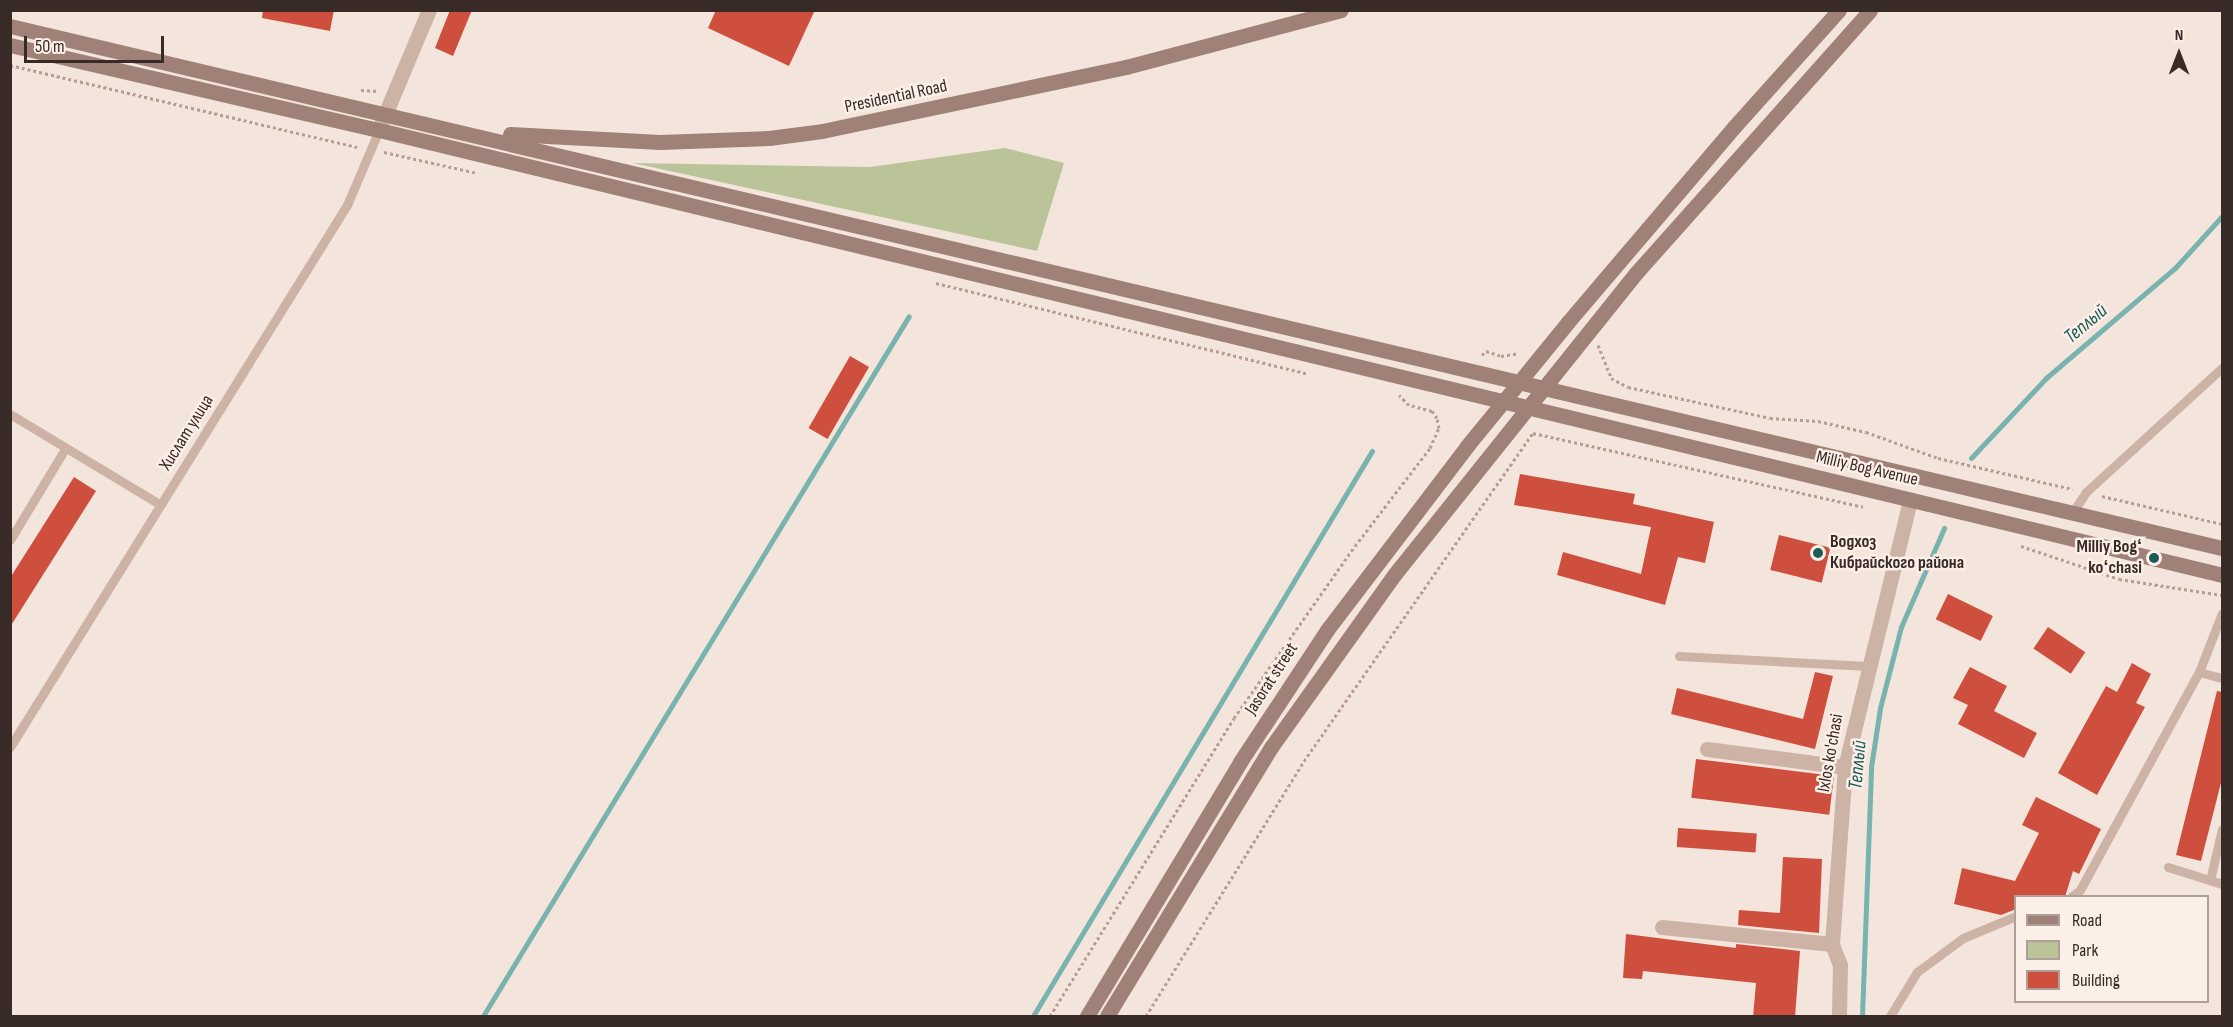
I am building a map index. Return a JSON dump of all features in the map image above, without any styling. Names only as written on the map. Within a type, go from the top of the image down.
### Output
[{"type":"main road","name":"Presidential Road","points":[[448,128],[608,141],[769,138],[874,122],[1126,67],[1341,10]]},
{"type":"main road","name":"Jasorat street","points":[[1087,1017],[1240,762],[1328,630],[1518,383],[1726,136],[1839,10]]},
{"type":"main road","name":"Jasorat street","points":[[1107,1017],[1272,746],[1394,574],[1525,408],[1636,273],[1870,10]]},
{"type":"main road","points":[[10,26],[448,128]]},
{"type":"main road","name":"Milliy Bog Avenue","points":[[10,45],[379,130],[1502,403],[2223,575]]},
{"type":"main road","name":"Milliy Bog Avenue","points":[[448,128],[2223,548]]},
{"type":"street","points":[[379,130],[429,10]]},
{"type":"street","name":"Ixlos ko'chasi","points":[[1839,1017],[1840,965],[1832,944],[1845,768],[1910,500]]},
{"type":"street","points":[[1707,749],[1845,768]]},
{"type":"street","points":[[1662,927],[1832,944]]},
{"type":"lane","name":"Хислат улица","points":[[10,747],[347,205],[379,130]]},
{"type":"lane","points":[[2072,513],[2086,492],[2223,368]]},
{"type":"lane","points":[[10,414],[65,449],[161,504]]},
{"type":"lane","points":[[10,540],[65,449]]},
{"type":"lane","points":[[2074,895],[2080,890],[2199,672],[2223,613]]},
{"type":"lane","points":[[1679,656],[1868,666]]},
{"type":"lane","points":[[2199,672],[2223,678]]},
{"type":"lane","points":[[2210,880],[2223,829]]},
{"type":"lane","points":[[2168,867],[2223,884]]},
{"type":"lane","points":[[1890,1017],[1917,972],[1963,938],[2014,917]]},
{"type":"path","points":[[10,65],[488,175]]},
{"type":"path","points":[[350,87],[375,91],[383,90],[390,81],[399,84]]},
{"type":"path","points":[[933,282],[1309,374]]},
{"type":"path","points":[[1596,342],[1611,378],[1628,387],[1770,418],[1818,421],[1866,432],[1938,458],[2223,524]]},
{"type":"path","points":[[1482,355],[1486,351],[1501,356],[1524,350]]},
{"type":"path","points":[[1050,1017],[1234,718],[1355,546],[1430,448],[1439,428],[1432,411],[1409,405],[1401,396],[1390,393]]},
{"type":"path","points":[[1146,1017],[1304,761],[1533,433],[1870,509]]},
{"type":"path","points":[[2019,545],[2119,579],[2223,596]]},
{"type":"green space","points":[[1005,148],[1064,163],[1037,251],[633,163],[870,167]]},
{"type":"building","points":[[263,10],[334,10],[330,31],[262,18]]},
{"type":"building","points":[[450,10],[472,10],[453,56],[435,48]]},
{"type":"building","points":[[716,10],[815,10],[789,66],[708,28]]},
{"type":"building","points":[[850,356],[869,367],[828,439],[808,428]]},
{"type":"building","points":[[1520,474],[1635,494],[1633,504],[1714,522],[1705,563],[1678,557],[1665,605],[1557,575],[1563,552],[1641,574],[1651,527],[1514,505]]},
{"type":"building","points":[[74,477],[96,491],[10,627],[10,578]]},
{"type":"building","points":[[1779,535],[1830,548],[1822,583],[1770,570]]},
{"type":"building","points":[[1948,594],[1993,616],[1981,641],[1936,619]]},
{"type":"building","points":[[2048,627],[2085,652],[2071,674],[2033,649]]},
{"type":"building","points":[[2132,663],[2151,674],[2136,703],[2145,707],[2097,795],[2058,773],[2106,686],[2117,692]]},
{"type":"building","points":[[1970,667],[2007,686],[1994,711],[2037,733],[2024,758],[1958,724],[1968,705],[1953,698]]},
{"type":"building","points":[[1815,672],[1833,676],[1815,749],[1671,714],[1677,688],[1803,719]]},
{"type":"building","points":[[2217,691],[2223,692],[2223,775],[2201,861],[2176,855]]},
{"type":"building","points":[[1696,759],[1834,776],[1829,815],[1691,798]]},
{"type":"building","points":[[2036,797],[2101,829],[2079,874],[2073,871],[2066,895],[2014,895],[2014,910],[2001,915],[1954,904],[1962,868],[2015,881],[2039,833],[2022,825]]},
{"type":"building","points":[[1678,828],[1757,834],[1755,852],[1677,847]]},
{"type":"building","points":[[1783,857],[1822,859],[1819,933],[1738,925],[1739,910],[1780,913]]},
{"type":"building","points":[[1626,934],[1736,948],[1736,944],[1800,951],[1795,1017],[1753,1017],[1756,983],[1643,971],[1642,979],[1623,978]]},
{"type":"waterway","name":"Теплый","points":[[1971,458],[2046,378],[2175,268],[2222,216]]},
{"type":"waterway","points":[[483,1016],[909,316]]},
{"type":"waterway","points":[[1033,1016],[1372,451]]},
{"type":"waterway","name":"Теплый","points":[[1862,1016],[1871,767],[1880,708],[1901,627],[1944,528]]},
{"type":"place","name":"Водхоз Кибрайского района","points":[[1818,553]]},
{"type":"place","name":"Milliy Bogʻ koʻchasi","points":[[2154,558]]}]
